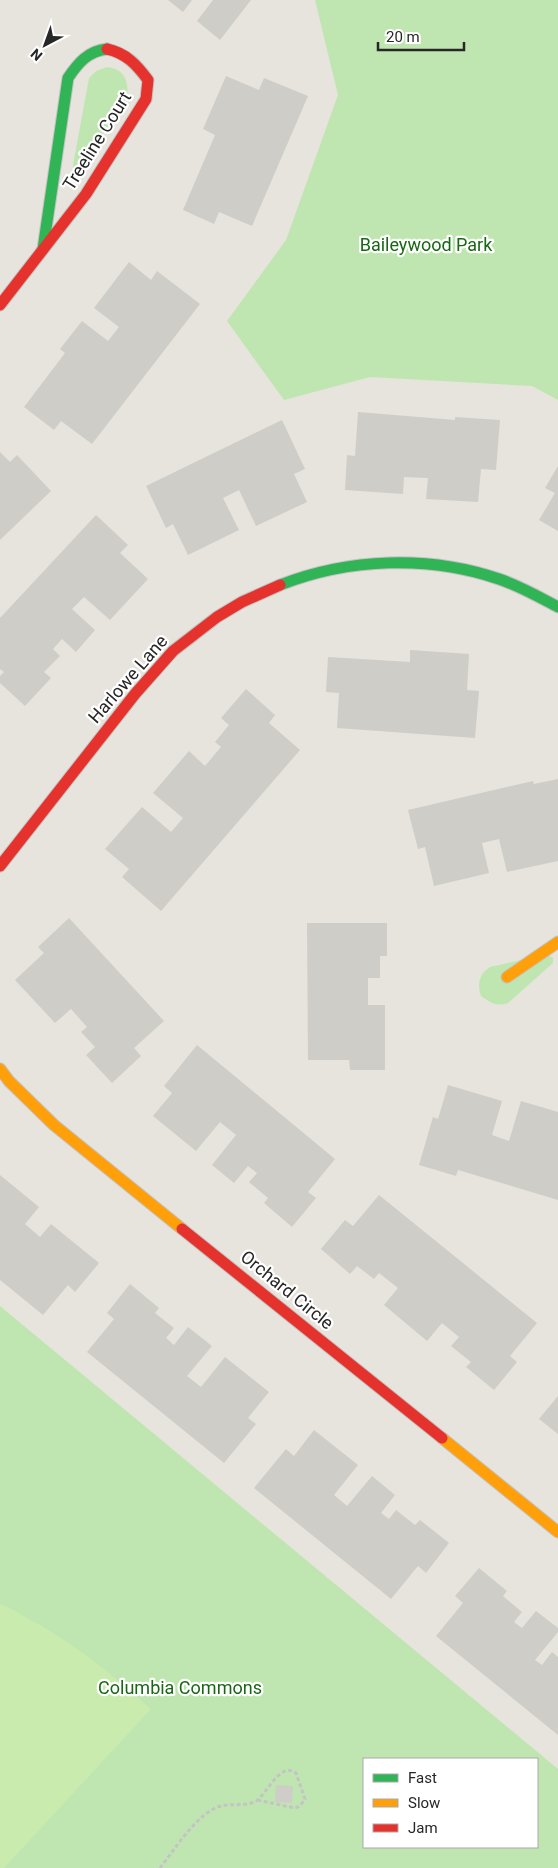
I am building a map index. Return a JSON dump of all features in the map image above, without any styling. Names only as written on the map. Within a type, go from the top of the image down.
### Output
[{"type":"street","name":"Treeline Court","points":[[0,305],[86,194],[146,99],[148,80],[138,65],[122,52],[103,48],[85,56],[76,63],[68,78],[43,249]]},
{"type":"street","name":"Harlowe Lane","points":[[0,866],[129,702],[174,651],[210,622],[250,598],[307,576],[342,568],[377,563],[413,563],[490,577],[532,593],[558,607]]},
{"type":"street","points":[[507,977],[558,942]]},
{"type":"street","name":"Orchard Circle","points":[[0,1069],[9,1081],[54,1125],[558,1532]]},
{"type":"path","points":[[160,1868],[206,1813],[221,1806],[249,1804],[257,1800],[280,1774],[290,1770],[293,1771],[297,1776],[305,1799],[300,1806],[295,1808],[257,1800]]},
{"type":"green space","name":"Baileywood Park","points":[[315,0],[558,0],[558,400],[532,386],[370,377],[284,400],[227,321],[286,240],[338,95]]},
{"type":"green space","points":[[107,67],[118,70],[124,76],[127,85],[127,96],[84,165],[76,173],[73,170],[73,165],[89,78],[96,71]]},
{"type":"green space","points":[[547,954],[553,958],[553,963],[508,1003],[494,1004],[481,996],[479,987],[481,976],[490,967]]},
{"type":"green space","name":"Columbia Commons","points":[[0,1306],[558,1769],[558,1868],[0,1868]]},
{"type":"green space","points":[[0,1604],[68,1642],[151,1709],[4,1868],[0,1868]]},
{"type":"building","points":[[168,0],[192,0],[183,12]]},
{"type":"building","points":[[213,0],[251,0],[220,40],[197,21]]},
{"type":"building","points":[[226,76],[259,90],[264,78],[308,96],[252,226],[219,212],[214,224],[183,210],[215,135],[203,129]]},
{"type":"building","points":[[129,262],[151,280],[157,271],[200,304],[92,444],[61,421],[54,430],[24,407],[65,353],[60,349],[82,321],[108,341],[119,327],[94,308]]},
{"type":"building","points":[[358,412],[455,420],[455,417],[500,420],[496,470],[481,469],[478,502],[426,499],[428,478],[404,477],[403,494],[345,490],[347,455],[355,456]]},
{"type":"building","points":[[282,420],[305,469],[294,474],[307,502],[256,526],[239,490],[223,498],[239,530],[188,555],[173,524],[166,528],[146,486]]},
{"type":"building","points":[[0,452],[10,462],[17,455],[51,491],[0,540]]},
{"type":"building","points":[[558,466],[558,531],[539,520],[555,493],[545,488]]},
{"type":"building","points":[[96,515],[128,545],[120,553],[148,579],[110,620],[84,597],[72,609],[95,630],[76,652],[62,639],[53,649],[60,656],[44,672],[51,678],[25,706],[0,683],[0,676],[4,672],[0,669],[0,618]]},
{"type":"building","points":[[410,650],[469,654],[467,690],[479,691],[475,738],[337,728],[339,693],[326,692],[328,657],[410,662]]},
{"type":"building","points":[[246,689],[275,715],[269,723],[300,750],[161,911],[122,877],[129,869],[105,849],[142,807],[171,832],[183,818],[153,793],[189,751],[205,766],[221,747],[215,742],[229,725],[221,718]]},
{"type":"building","points":[[558,779],[558,861],[507,872],[499,839],[482,843],[489,873],[434,886],[425,847],[418,849],[408,810],[533,781],[534,784]]},
{"type":"building","points":[[69,918],[164,1021],[134,1048],[141,1056],[112,1083],[86,1055],[95,1047],[81,1032],[87,1027],[71,1009],[55,1023],[15,980],[44,953],[38,947]]},
{"type":"building","points":[[307,923],[387,923],[387,956],[380,956],[380,978],[368,978],[368,1005],[385,1005],[385,1070],[350,1070],[349,1060],[308,1060]]},
{"type":"building","points":[[197,1045],[335,1159],[308,1192],[316,1198],[292,1227],[264,1203],[268,1198],[249,1182],[257,1173],[248,1166],[234,1183],[212,1165],[236,1135],[220,1122],[196,1151],[153,1116],[172,1093],[164,1086]]},
{"type":"building","points":[[448,1085],[502,1101],[492,1135],[509,1141],[521,1101],[558,1112],[558,1200],[458,1170],[456,1176],[419,1165],[433,1117],[438,1119]]},
{"type":"building","points":[[0,1175],[39,1207],[25,1224],[40,1237],[51,1224],[99,1263],[75,1292],[68,1285],[43,1315],[0,1280]]},
{"type":"building","points":[[379,1195],[537,1323],[510,1356],[517,1362],[494,1390],[466,1367],[471,1362],[451,1346],[459,1337],[442,1323],[427,1341],[384,1305],[398,1288],[379,1273],[374,1279],[357,1266],[350,1274],[321,1249],[345,1220],[353,1226]]},
{"type":"building","points":[[130,1284],[159,1308],[155,1313],[174,1328],[166,1338],[174,1345],[188,1327],[212,1346],[187,1376],[201,1387],[225,1357],[269,1392],[248,1418],[256,1424],[224,1463],[87,1352],[114,1319],[107,1313]]},
{"type":"building","points":[[558,1396],[558,1434],[539,1419]]},
{"type":"building","points":[[314,1430],[358,1465],[334,1495],[347,1506],[372,1476],[395,1495],[381,1513],[389,1519],[396,1510],[415,1525],[420,1520],[449,1543],[426,1573],[418,1566],[391,1599],[254,1488],[286,1449],[294,1456]]},
{"type":"building","points":[[479,1568],[507,1591],[503,1596],[522,1612],[514,1622],[522,1628],[536,1611],[558,1628],[558,1632],[535,1660],[542,1665],[552,1652],[558,1657],[558,1735],[436,1636],[463,1603],[455,1596]]},
{"type":"building","points":[[276,1785],[293,1786],[292,1803],[275,1802]]},
{"type":"traffic: fast","points":[[43,249],[68,78],[76,67],[89,55],[107,49]]},
{"type":"traffic: fast","points":[[280,585],[333,569],[361,565],[417,563],[472,571],[499,579],[522,588],[558,607]]},
{"type":"traffic: slow","points":[[507,977],[558,942]]},
{"type":"traffic: slow","points":[[0,1069],[9,1081],[54,1125],[182,1229]]},
{"type":"traffic: slow","points":[[442,1438],[558,1532]]},
{"type":"traffic: jam","points":[[0,305],[86,194],[146,99],[148,80],[135,65],[120,53],[107,49]]},
{"type":"traffic: jam","points":[[0,866],[135,694],[173,651],[217,617],[242,602],[280,585]]},
{"type":"traffic: jam","points":[[182,1229],[442,1438]]}]
